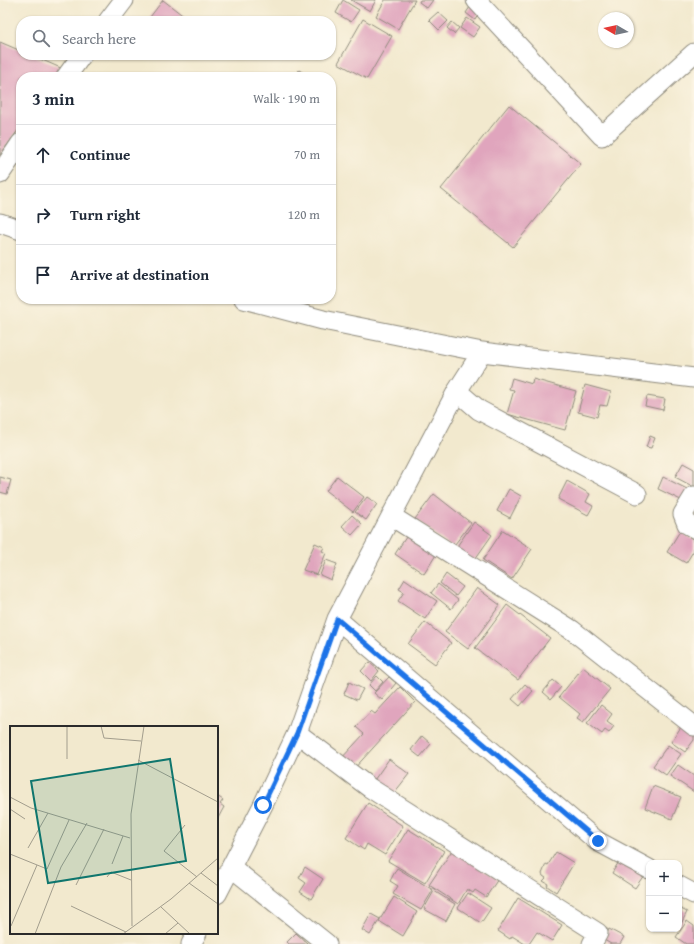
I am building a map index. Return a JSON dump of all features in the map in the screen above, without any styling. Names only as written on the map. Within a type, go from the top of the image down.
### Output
[{"type":"street","points":[[112,16],[124,0]]},
{"type":"street","points":[[476,0],[602,136],[694,53]]},
{"type":"street","points":[[70,72],[78,60]]},
{"type":"street","points":[[0,174],[16,150]]},
{"type":"street","points":[[0,223],[16,228]]},
{"type":"street","points":[[263,304],[323,320],[482,352],[694,378]]},
{"type":"street","points":[[218,892],[263,805],[297,733],[337,619],[457,391],[482,352]]},
{"type":"street","points":[[457,391],[479,410],[637,494]]},
{"type":"street","points":[[694,496],[683,514],[688,524],[694,528]]},
{"type":"street","points":[[391,516],[572,630],[694,726]]},
{"type":"street","points":[[337,619],[598,841],[646,868]]},
{"type":"street","points":[[297,733],[370,788],[598,933],[592,944]]},
{"type":"street","points":[[231,867],[326,944]]},
{"type":"street","points":[[682,888],[694,894]]},
{"type":"street","points":[[191,944],[196,934]]},
{"type":"building","points":[[163,0],[184,16],[151,16]]},
{"type":"building","points":[[343,0],[359,10],[351,22],[336,13]]},
{"type":"building","points":[[351,0],[376,0],[370,11]]},
{"type":"building","points":[[385,0],[415,0],[398,29],[376,16]]},
{"type":"building","points":[[420,0],[433,0],[427,8],[419,2]]},
{"type":"building","points":[[472,4],[481,10],[475,20],[466,13]]},
{"type":"building","points":[[438,12],[448,21],[439,30],[429,20]]},
{"type":"building","points":[[467,18],[480,27],[473,37],[460,28]]},
{"type":"building","points":[[363,19],[392,36],[367,79],[338,63]]},
{"type":"building","points":[[452,22],[459,28],[454,34],[447,28]]},
{"type":"building","points":[[0,42],[16,49],[16,60],[42,60],[63,69],[61,72],[16,72],[16,133],[0,155]]},
{"type":"building","points":[[509,105],[581,164],[513,247],[441,189]]},
{"type":"building","points":[[512,378],[532,384],[533,379],[576,391],[565,430],[507,414],[514,390],[509,389]]},
{"type":"building","points":[[585,385],[611,392],[607,406],[600,405],[597,417],[578,412]]},
{"type":"building","points":[[647,396],[665,399],[663,410],[645,406]]},
{"type":"building","points":[[650,436],[655,438],[651,448],[646,447]]},
{"type":"building","points":[[683,463],[694,469],[694,487],[675,477]]},
{"type":"building","points":[[337,476],[364,497],[353,512],[326,491]]},
{"type":"building","points":[[0,477],[11,480],[7,494],[0,492]]},
{"type":"building","points":[[663,477],[691,491],[685,502],[658,489]]},
{"type":"building","points":[[567,481],[590,494],[586,502],[593,506],[588,515],[558,499]]},
{"type":"building","points":[[509,489],[521,496],[510,518],[497,511]]},
{"type":"building","points":[[434,494],[471,523],[452,548],[415,519]]},
{"type":"building","points":[[367,497],[377,504],[366,520],[355,512]]},
{"type":"building","points":[[352,515],[362,524],[352,535],[342,526]]},
{"type":"building","points":[[474,522],[492,535],[473,562],[455,549]]},
{"type":"building","points":[[503,530],[532,549],[512,579],[483,560]]},
{"type":"building","points":[[410,531],[439,550],[424,574],[395,554]]},
{"type":"building","points":[[680,531],[694,540],[694,550],[686,563],[667,552]]},
{"type":"building","points":[[315,543],[324,547],[322,551],[326,553],[317,575],[303,570]]},
{"type":"building","points":[[326,560],[337,564],[331,580],[320,575]]},
{"type":"building","points":[[446,574],[463,587],[456,596],[440,583]]},
{"type":"building","points":[[405,579],[437,601],[425,619],[398,601],[404,592],[399,589]]},
{"type":"building","points":[[438,584],[458,600],[451,609],[431,593]]},
{"type":"building","points":[[477,588],[500,605],[468,649],[445,632]]},
{"type":"building","points":[[507,605],[550,638],[518,680],[475,648]]},
{"type":"building","points":[[425,622],[451,643],[435,664],[408,644]]},
{"type":"building","points":[[369,662],[379,671],[371,681],[361,671]]},
{"type":"building","points":[[583,667],[610,689],[583,722],[577,718],[580,714],[559,697]]},
{"type":"building","points":[[377,676],[383,682],[375,691],[369,685]]},
{"type":"building","points":[[389,677],[396,683],[382,700],[374,693]]},
{"type":"building","points":[[553,680],[561,687],[551,699],[543,692]]},
{"type":"building","points":[[349,682],[363,689],[357,700],[344,694]]},
{"type":"building","points":[[525,684],[533,691],[520,706],[512,699]]},
{"type":"building","points":[[400,687],[415,702],[352,771],[340,760],[364,734],[356,727],[371,711],[375,714]]},
{"type":"building","points":[[601,705],[612,714],[607,721],[614,726],[609,733],[605,730],[602,734],[587,723]]},
{"type":"building","points":[[681,727],[694,736],[694,740],[685,752],[671,742]]},
{"type":"building","points":[[422,736],[431,744],[420,757],[411,750]]},
{"type":"building","points":[[668,745],[681,754],[666,775],[653,766]]},
{"type":"building","points":[[389,759],[409,774],[391,797],[372,783]]},
{"type":"building","points":[[678,765],[694,776],[694,792],[670,776]]},
{"type":"building","points":[[653,786],[681,797],[672,819],[645,808]]},
{"type":"building","points":[[218,797],[223,800],[220,804],[224,807],[218,818]]},
{"type":"building","points":[[368,803],[403,826],[385,855],[367,844],[364,850],[346,838]]},
{"type":"building","points":[[408,829],[444,851],[425,883],[388,861]]},
{"type":"building","points":[[453,849],[498,879],[486,897],[475,890],[473,893],[467,889],[458,904],[429,885]]},
{"type":"building","points":[[556,852],[574,863],[556,892],[547,886],[548,884],[543,881],[546,878],[542,874],[546,864],[548,865]]},
{"type":"building","points":[[620,860],[644,875],[635,888],[612,873]]},
{"type":"building","points":[[305,867],[323,879],[311,899],[300,892],[306,883],[299,878]]},
{"type":"building","points":[[397,868],[433,890],[421,910],[393,894],[398,886],[390,881]]},
{"type":"building","points":[[434,891],[455,904],[446,921],[424,909]]},
{"type":"building","points":[[468,893],[491,908],[481,923],[458,908]]},
{"type":"building","points":[[394,897],[417,912],[403,936],[379,921]]},
{"type":"building","points":[[518,898],[562,925],[552,941],[537,932],[529,944],[525,944],[512,936],[510,939],[498,931]]},
{"type":"building","points":[[682,910],[687,912],[682,922]]},
{"type":"building","points":[[371,914],[380,919],[370,935],[362,930]]},
{"type":"building","points":[[687,921],[694,926],[694,944],[686,944],[676,937],[679,932],[682,932],[682,928]]},
{"type":"building","points":[[609,929],[624,937],[620,944],[611,944],[604,940]]},
{"type":"building","points":[[296,933],[308,944],[289,944],[287,942]]},
{"type":"route","points":[[263,805],[297,733],[337,619],[598,841]]}]
